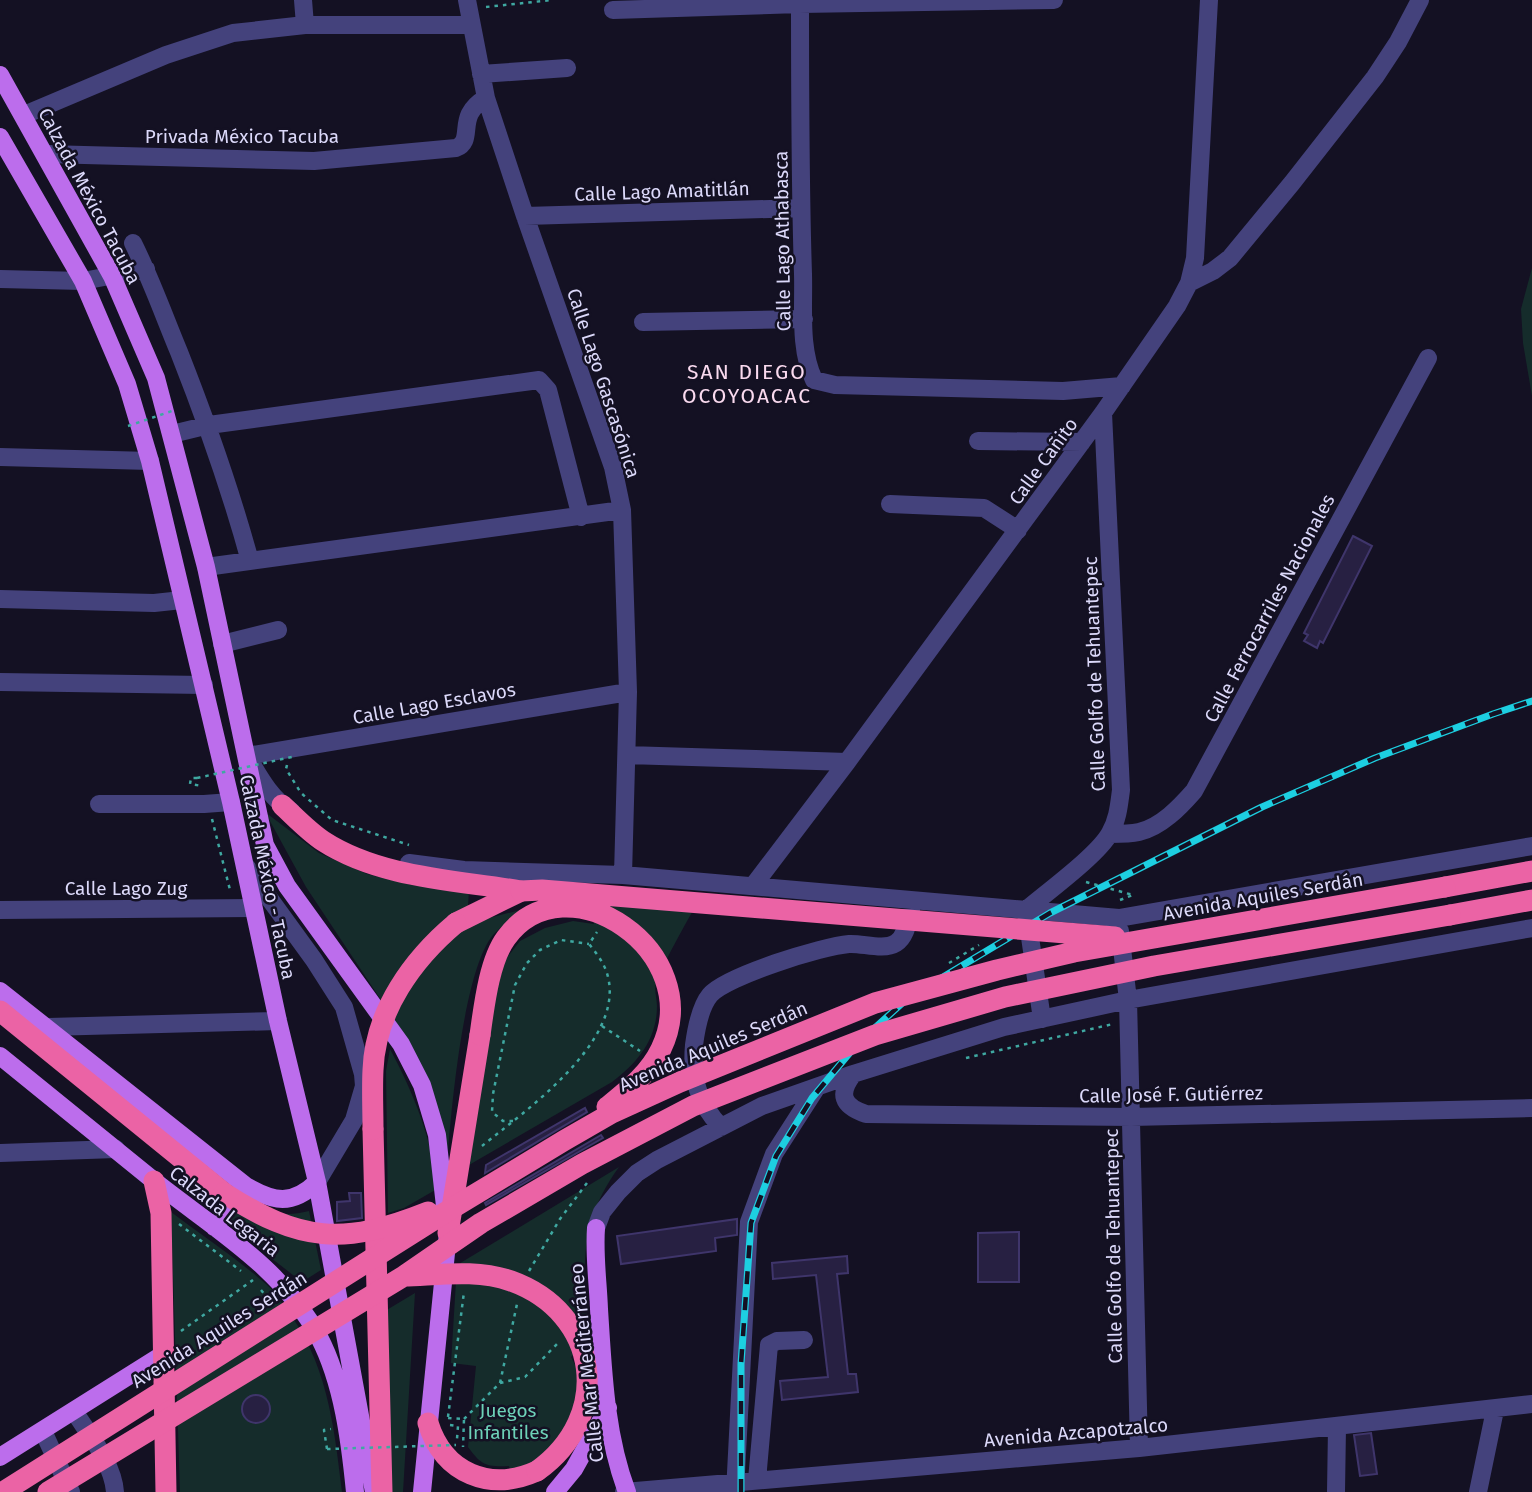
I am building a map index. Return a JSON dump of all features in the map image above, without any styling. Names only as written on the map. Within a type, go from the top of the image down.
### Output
[{"type":"highway","points":[[282,805],[323,841],[370,863],[407,873],[521,891],[583,893],[1149,940]]},
{"type":"highway","name":"Avenida Aquiles Serdán","points":[[3,1492],[565,1140],[680,1082],[875,1003],[997,970],[1074,952],[1532,871]]},
{"type":"highway","points":[[382,1492],[372,1067],[380,1032],[393,997],[416,961],[456,922],[521,891]]},
{"type":"highway","points":[[61,1489],[404,1276],[481,1223],[582,1164],[693,1106],[875,1035],[1005,997],[1167,964],[1532,900]]},
{"type":"highway","points":[[448,1233],[480,1035],[490,981],[501,946],[513,929],[532,916],[544,911],[568,908],[593,912],[621,924],[645,944],[660,965],[668,989],[671,1015],[665,1039],[640,1080],[565,1140]]},
{"type":"highway","points":[[0,1011],[223,1193],[255,1214],[289,1228],[325,1234],[373,1231],[402,1223],[476,1194]]},
{"type":"highway","points":[[154,1181],[161,1213],[166,1492]]},
{"type":"highway","points":[[404,1276],[466,1274],[501,1278],[535,1292],[554,1305],[568,1322],[579,1340],[586,1362],[584,1410],[572,1437],[537,1471],[511,1481],[493,1482],[475,1478],[445,1455],[433,1437],[438,1420]]},
{"type":"main road","name":"Calzada México Tacuba","points":[[0,75],[112,276],[139,339]]},
{"type":"main road","points":[[0,136],[83,281]]},
{"type":"main road","name":"Calzada México - Tacuba","points":[[83,281],[127,384],[150,461],[204,685],[278,1021],[317,1182],[374,1492]]},
{"type":"main road","name":"Calzada México - Tacuba","points":[[139,339],[156,378],[172,434],[205,567],[265,845],[287,886],[401,1044],[422,1085],[437,1135],[448,1233],[438,1420],[422,1492]]},
{"type":"main road","name":"Calzada Legaria","points":[[0,991],[246,1186],[263,1196],[280,1200],[294,1199],[317,1182]]},
{"type":"main road","name":"Calzada Legaria","points":[[0,1056],[154,1181],[254,1257],[286,1288],[319,1337],[333,1375],[348,1432],[355,1492]]},
{"type":"main road","points":[[214,1227],[246,1186]]},
{"type":"main road","name":"Calle Mar Mediterráneo","points":[[596,1228],[594,1257],[608,1408],[614,1450],[626,1492]]},
{"type":"main road","points":[[0,1457],[162,1355]]},
{"type":"main road","points":[[555,1492],[574,1469],[608,1408]]},
{"type":"street","points":[[303,0],[305,25]]},
{"type":"street","points":[[614,10],[800,2],[1054,0]]},
{"type":"street","name":"Calle Cañito","points":[[753,886],[1104,413],[1189,284],[1195,258],[1209,0]]},
{"type":"street","points":[[1189,284],[1230,258],[1292,184],[1375,77],[1398,42],[1420,0]]},
{"type":"street","name":"Calle Lago Athabasca","points":[[800,2],[800,208],[804,319],[806,363],[814,380],[835,385],[1063,391],[1122,386]]},
{"type":"street","points":[[24,115],[197,43],[233,33],[469,11]]},
{"type":"street","name":"Calle Lago Gascasónica","points":[[469,11],[486,98],[613,467],[622,510],[628,692],[623,876]]},
{"type":"street","points":[[481,74],[567,68]]},
{"type":"street","name":"Privada México Tacuba","points":[[46,154],[314,161],[456,148],[462,146],[466,140],[467,116],[474,105],[486,98]]},
{"type":"street","name":"Calle Lago Amatitlán","points":[[525,216],[800,208]]},
{"type":"street","points":[[133,243],[209,425],[231,489],[250,561]]},
{"type":"street","points":[[0,279],[83,281],[146,269]]},
{"type":"street","points":[[643,322],[804,319]]},
{"type":"street","name":"Calle Ferrocarriles Nacionales","points":[[1110,834],[1141,832],[1165,819],[1194,790],[1428,358]]},
{"type":"street","points":[[172,434],[209,425],[539,380],[548,390],[581,517]]},
{"type":"street","name":"Calle Golfo de Tehuantepec","points":[[1026,910],[1090,855],[1110,834],[1118,814],[1121,790],[1104,413]]},
{"type":"street","points":[[978,441],[1082,442]]},
{"type":"street","points":[[0,457],[150,461]]},
{"type":"street","points":[[890,504],[984,508],[1018,530]]},
{"type":"street","points":[[205,567],[622,510]]},
{"type":"street","points":[[0,599],[155,603],[182,600]]},
{"type":"street","points":[[222,644],[278,630]]},
{"type":"street","points":[[0,682],[204,685]]},
{"type":"street","name":"Calle Lago Esclavos","points":[[247,756],[628,692]]},
{"type":"street","points":[[626,755],[847,762]]},
{"type":"street","name":"Avenida Aquiles Serdán","points":[[247,756],[268,790],[282,805],[353,848],[421,866],[623,876],[1026,910],[1118,909],[1532,846]]},
{"type":"street","points":[[99,804],[231,802]]},
{"type":"street","points":[[245,865],[314,960],[344,1007],[363,1074],[364,1086],[354,1120],[317,1182]]},
{"type":"street","points":[[721,1127],[701,1101],[693,1065],[694,1042],[704,1004],[710,995],[718,987],[735,978],[832,947],[895,944],[901,940],[914,900]]},
{"type":"street","name":"Calle Lago Zug","points":[[0,910],[253,908]]},
{"type":"street","name":"Calle Golfo de Tehuantepec","points":[[1118,909],[1128,1000],[1139,1448]]},
{"type":"street","points":[[1026,910],[1042,1019]]},
{"type":"street","points":[[596,1228],[602,1212],[637,1173],[657,1160],[762,1107],[853,1074],[1004,1027],[1128,1000],[1532,928]]},
{"type":"street","points":[[48,1027],[278,1021]]},
{"type":"street","name":"Calle José F. Gutiérrez","points":[[853,1074],[844,1087],[843,1094],[847,1103],[856,1111],[866,1114],[1131,1117],[1532,1108]]},
{"type":"street","points":[[735,1487],[749,1223],[774,1154],[817,1087]]},
{"type":"street","points":[[0,1153],[116,1149]]},
{"type":"street","points":[[757,1480],[769,1345],[776,1341],[804,1340]]},
{"type":"street","points":[[1532,1389],[1532,1405]]},
{"type":"street","name":"Avenida Azcapotzalco","points":[[626,1492],[735,1487],[757,1480],[1139,1448],[1532,1405]]},
{"type":"street","points":[[1478,1492],[1494,1410]]},
{"type":"street","points":[[74,1411],[99,1450],[114,1483],[115,1492]]},
{"type":"street","points":[[1336,1492],[1337,1427]]},
{"type":"street","points":[[43,1431],[61,1489]]},
{"type":"path","points":[[469,11],[552,0]]},
{"type":"path","points":[[128,426],[176,410]]},
{"type":"path","points":[[203,786],[190,784],[191,778],[296,756]]},
{"type":"path","points":[[287,764],[286,769],[301,793],[332,820],[405,845],[419,847]]},
{"type":"path","points":[[1118,909],[1133,895]]},
{"type":"path","points":[[589,944],[601,925]]},
{"type":"path","points":[[459,1165],[513,1121],[562,1081],[602,1026],[608,1001],[608,978],[600,957],[589,944],[561,940],[540,950],[527,963],[515,985],[493,1094],[492,1112],[503,1121],[513,1121]]},
{"type":"path","points":[[602,1026],[643,1053]]},
{"type":"path","points":[[161,1213],[242,1272]]},
{"type":"path","points":[[438,1420],[466,1280]]},
{"type":"path","points":[[261,1290],[277,1309]]},
{"type":"path","points":[[500,1383],[525,1377],[563,1338]]},
{"type":"path","points":[[328,1419],[331,1429],[324,1430],[327,1449],[456,1445],[458,1426]]},
{"type":"green space","points":[[1532,268],[1532,396],[1523,343],[1521,309]]},
{"type":"green space","points":[[265,812],[319,853],[367,874],[412,885],[469,890],[468,906],[485,919],[532,907],[506,923],[493,935],[483,952],[474,977],[461,1038],[448,1151],[436,1106],[399,1027],[306,887]]},
{"type":"green space","points":[[596,885],[702,894],[656,983],[656,1018],[649,1040],[630,1067],[612,1082],[469,1165],[488,1020],[505,960],[520,941],[545,928],[573,921],[594,924]]},
{"type":"green space","points":[[390,1049],[421,1117],[435,1170],[437,1189],[404,1208],[388,1213],[386,1071]]},
{"type":"green space","name":"Juegos Infantiles","points":[[619,1167],[605,1189],[589,1232],[585,1273],[589,1344],[571,1357],[577,1369],[581,1390],[568,1427],[538,1460],[511,1473],[509,1466],[485,1464],[468,1447],[476,1366],[451,1363],[457,1265]]},
{"type":"green space","points":[[245,1201],[276,1213],[309,1211],[321,1270],[302,1282],[226,1223]]},
{"type":"green space","points":[[171,1212],[266,1284],[298,1326],[310,1348],[326,1394],[336,1442],[342,1492],[180,1492]]},
{"type":"green space","points":[[415,1293],[403,1492],[392,1492],[385,1311]]},
{"type":"building","points":[[1353,536],[1372,546],[1323,643],[1320,641],[1317,648],[1304,641],[1308,635],[1304,633]]},
{"type":"building","points":[[585,1108],[587,1112],[485,1173],[486,1165]]},
{"type":"building","points":[[601,1135],[603,1138],[486,1205],[485,1203]]},
{"type":"building","points":[[349,1193],[361,1193],[362,1218],[337,1221],[337,1202],[350,1201]]},
{"type":"building","points":[[737,1219],[737,1235],[715,1238],[716,1251],[621,1264],[617,1236]]},
{"type":"building","points":[[1019,1232],[1019,1282],[978,1282],[978,1233]]},
{"type":"building","points":[[847,1256],[848,1273],[837,1274],[848,1374],[856,1374],[858,1392],[782,1400],[780,1381],[828,1377],[816,1275],[773,1279],[772,1263]]},
{"type":"building","points":[[256,1395],[266,1399],[270,1409],[266,1419],[256,1423],[246,1419],[242,1409],[246,1399]]},
{"type":"building","points":[[1371,1433],[1377,1474],[1360,1476],[1354,1435]]},
{"type":"railway","points":[[741,1492],[741,1364],[751,1223],[776,1156],[812,1098],[858,1043],[908,998],[1050,913],[1262,807],[1375,758],[1532,701]]},
{"type":"district","name":"SAN DIEGO OCOYOACAC","points":[[747,384]]}]
